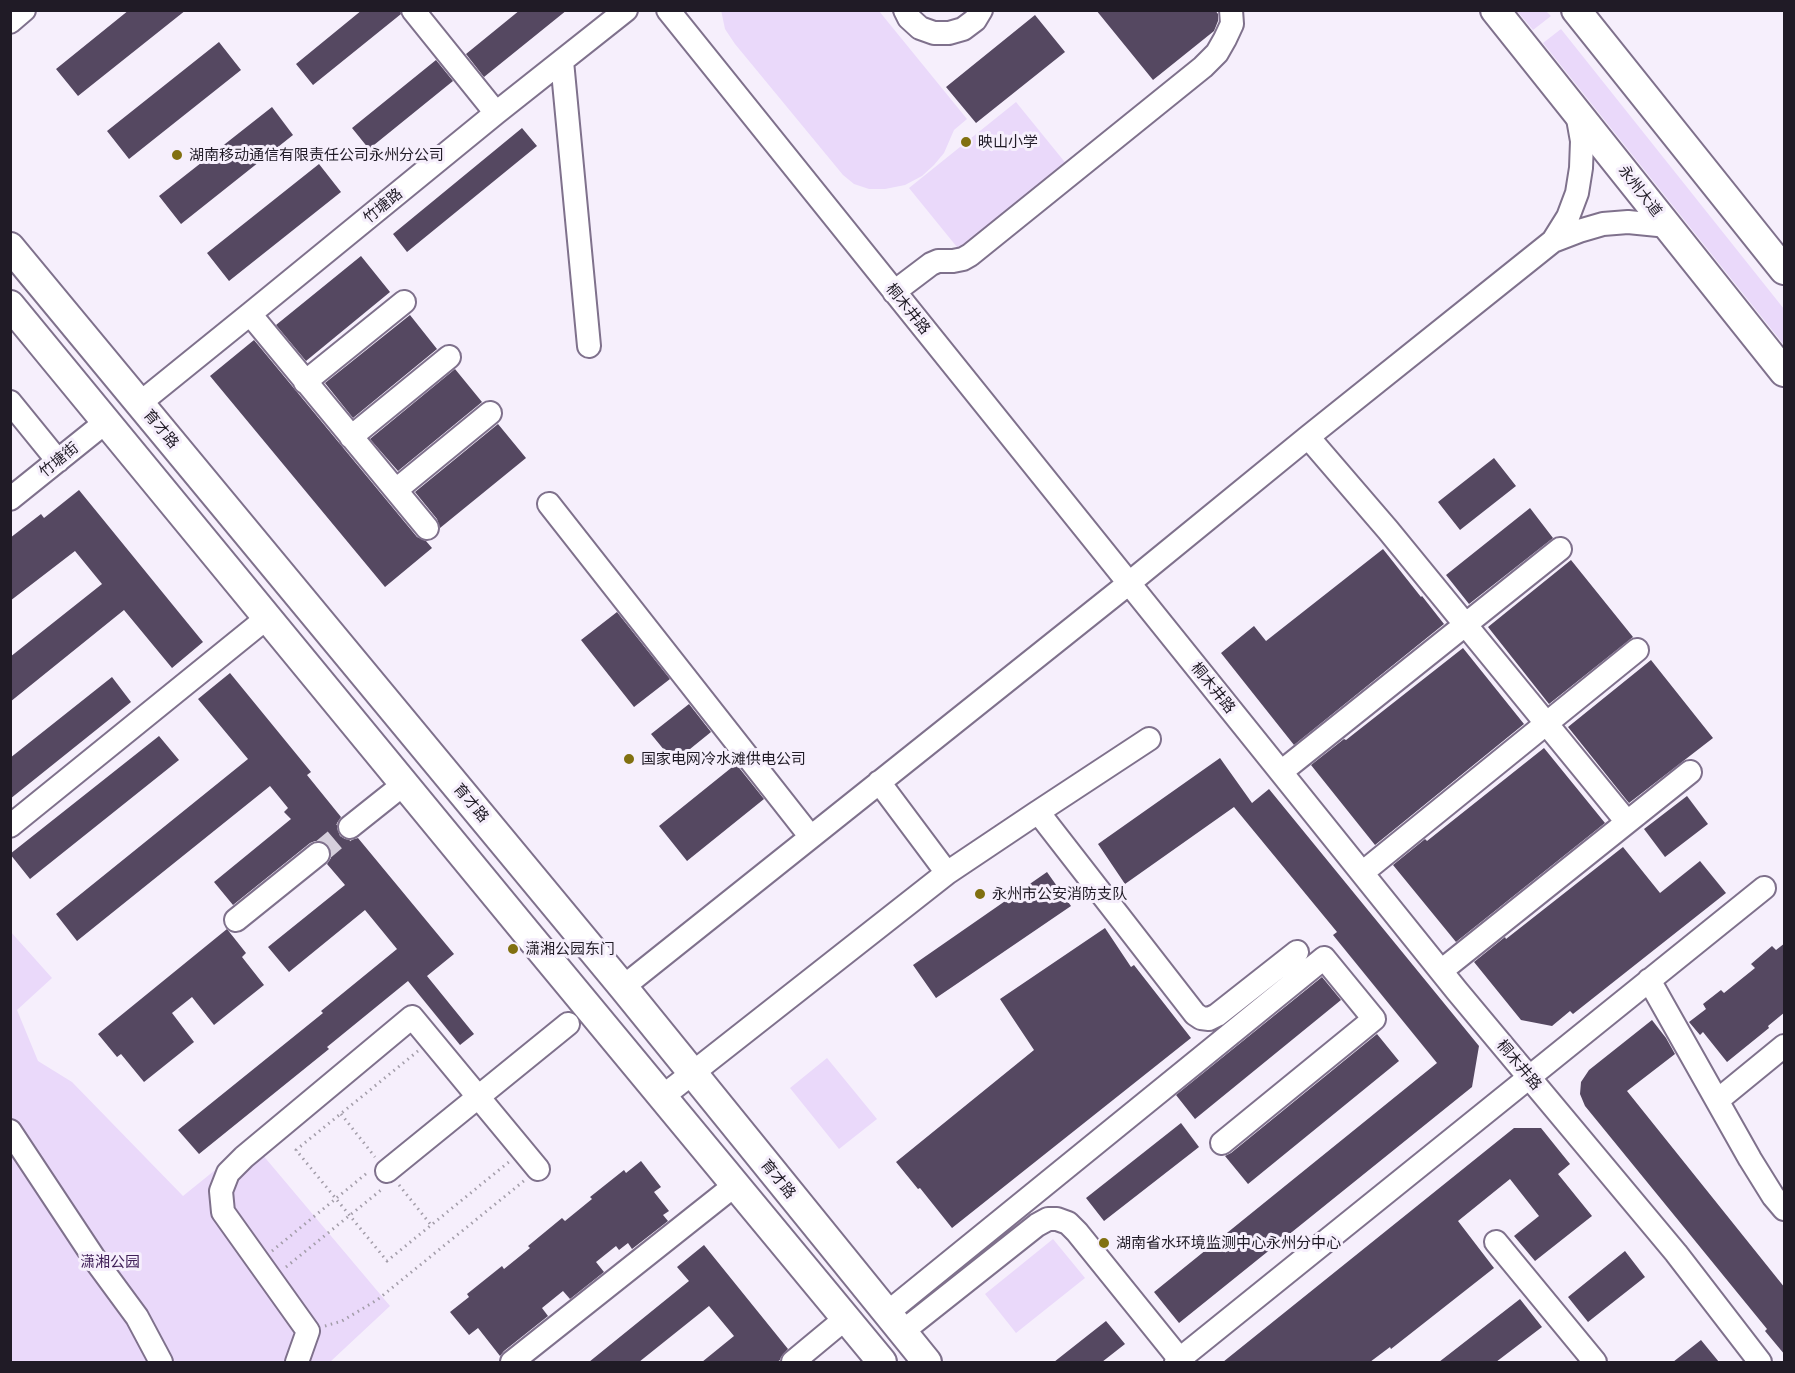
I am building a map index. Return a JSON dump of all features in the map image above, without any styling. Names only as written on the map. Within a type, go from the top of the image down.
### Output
[{"type":"main road","name":"永州大道","points":[[1496,10],[1785,372]]},
{"type":"main road","points":[[1576,10],[1785,270]]},
{"type":"main road","name":"育才路","points":[[10,247],[623,987],[927,1362]]},
{"type":"main road","points":[[10,305],[882,1362]]},
{"type":"street","points":[[10,22],[24,10]]},
{"type":"street","points":[[413,10],[496,113]]},
{"type":"street","name":"竹塘路","points":[[140,403],[626,10]]},
{"type":"street","name":"桐木井路","points":[[668,10],[1441,971],[1650,1221],[1760,1362]]},
{"type":"street","points":[[905,10],[909,18],[920,28],[934,33],[949,33],[963,29],[975,20],[981,10]]},
{"type":"street","points":[[894,292],[931,264],[938,261],[963,259],[970,255],[1203,67],[1225,39],[1232,24],[1231,10]]},
{"type":"street","points":[[562,61],[589,346]]},
{"type":"street","points":[[1553,241],[1568,217],[1577,193],[1582,141],[1577,112]]},
{"type":"street","points":[[623,987],[1553,241],[1603,225],[1628,222],[1668,226]]},
{"type":"street","points":[[305,382],[404,302]]},
{"type":"street","points":[[250,314],[427,528]]},
{"type":"street","points":[[351,437],[449,357]]},
{"type":"street","points":[[10,402],[58,460]]},
{"type":"street","points":[[396,490],[490,413]]},
{"type":"street","name":"竹塘街","points":[[10,499],[107,422]]},
{"type":"street","points":[[1308,437],[1627,822]]},
{"type":"street","points":[[549,504],[810,836]]},
{"type":"street","points":[[1281,772],[1560,549]]},
{"type":"street","points":[[10,826],[268,618]]},
{"type":"street","points":[[1362,873],[1637,650]]},
{"type":"street","points":[[662,1097],[947,873],[1149,739]]},
{"type":"street","points":[[1441,971],[1690,772]]},
{"type":"street","points":[[879,782],[947,873]]},
{"type":"street","points":[[350,827],[404,784]]},
{"type":"street","points":[[1038,812],[1195,1014],[1202,1018],[1209,1019],[1217,1015],[1298,952]]},
{"type":"street","points":[[236,920],[318,854]]},
{"type":"street","points":[[895,1323],[1036,1225],[1048,1219],[1057,1219],[1068,1223],[1077,1233],[1179,1362],[1764,888]]},
{"type":"street","points":[[895,1323],[1324,958],[1374,1019],[1222,1143]]},
{"type":"street","points":[[1649,980],[1750,1159],[1773,1196],[1785,1209]]},
{"type":"street","points":[[297,1362],[308,1331],[223,1212],[221,1191],[228,1173],[244,1157],[412,1017],[538,1169]]},
{"type":"street","points":[[379,1178],[568,1024]]},
{"type":"street","points":[[1718,1100],[1785,1046]]},
{"type":"street","points":[[10,1131],[98,1264],[137,1317],[161,1362]]},
{"type":"street","points":[[512,1362],[735,1185]]},
{"type":"street","points":[[1496,1242],[1595,1362]]},
{"type":"street","points":[[793,1362],[846,1318]]},
{"type":"path","points":[[308,1331],[342,1321],[377,1300],[538,1169]]},
{"type":"path","points":[[265,1271],[379,1178]]},
{"type":"path","points":[[265,1271],[379,1178]]},
{"type":"green space","points":[[721,10],[879,11],[967,119],[954,130],[944,153],[922,176],[905,185],[885,189],[869,189],[854,184],[843,175],[735,44],[725,29]]},
{"type":"green space","points":[[1517,11],[1546,11],[1551,16],[1533,30]]},
{"type":"green space","points":[[1561,29],[1784,309],[1784,345],[1543,43]]},
{"type":"green space","points":[[1016,102],[1068,166],[961,252],[909,188]]},
{"type":"green space","name":"潇湘公园","points":[[10,931],[52,978],[17,1010],[38,1061],[72,1082],[183,1196],[251,1141],[390,1306],[330,1362],[11,1362]]},
{"type":"green space","points":[[827,1058],[877,1119],[839,1149],[790,1088]]},
{"type":"green space","points":[[1053,1239],[1085,1278],[1016,1333],[985,1294]]},
{"type":"building","points":[[129,10],[186,10],[78,96],[56,69]]},
{"type":"building","points":[[362,10],[400,10],[401,14],[313,85],[296,64]]},
{"type":"building","points":[[520,10],[567,10],[484,77],[466,54]]},
{"type":"building","points":[[1096,10],[1215,10],[1218,14],[1218,21],[1214,31],[1153,80]]},
{"type":"building","points":[[1035,15],[1065,52],[976,123],[946,87]]},
{"type":"building","points":[[219,42],[241,70],[129,159],[107,131]]},
{"type":"building","points":[[436,60],[453,81],[369,149],[352,128]]},
{"type":"building","points":[[272,107],[293,135],[181,224],[159,196]]},
{"type":"building","points":[[522,128],[537,146],[407,252],[393,234]]},
{"type":"building","points":[[319,164],[341,192],[229,281],[207,253]]},
{"type":"building","points":[[361,256],[390,292],[306,361],[276,325]]},
{"type":"building","points":[[410,315],[437,349],[353,418],[325,383]]},
{"type":"building","points":[[254,340],[417,537],[426,541],[432,548],[385,587],[210,376]]},
{"type":"building","points":[[455,369],[482,402],[398,471],[370,439]]},
{"type":"building","points":[[498,424],[526,458],[440,528],[437,519],[415,492]]},
{"type":"building","points":[[1494,458],[1516,486],[1460,530],[1438,502]]},
{"type":"building","points":[[79,490],[203,642],[172,668],[124,610],[10,702],[10,657],[102,584],[75,551],[10,601],[10,538],[41,514],[44,518]]},
{"type":"building","points":[[1530,508],[1553,538],[1469,604],[1446,575]]},
{"type":"building","points":[[1383,549],[1444,624],[1294,745],[1221,653],[1254,626],[1266,641]]},
{"type":"building","points":[[1571,560],[1633,637],[1549,704],[1488,627]]},
{"type":"building","points":[[617,612],[670,679],[634,707],[581,640]]},
{"type":"building","points":[[1463,648],[1524,724],[1375,845],[1311,765]]},
{"type":"building","points":[[1651,660],[1713,738],[1629,803],[1568,727]]},
{"type":"building","points":[[230,673],[311,772],[307,775],[341,817],[337,823],[340,836],[351,840],[358,838],[454,954],[427,976],[474,1034],[460,1045],[408,981],[327,1047],[329,1049],[199,1154],[178,1130],[323,1013],[321,1011],[397,949],[365,910],[289,972],[268,947],[345,885],[327,864],[331,858],[331,851],[322,841],[310,843],[233,905],[214,882],[291,819],[284,812],[288,808],[270,786],[77,941],[56,914],[248,759],[198,699]]},
{"type":"building","points":[[112,677],[131,702],[10,799],[10,758]]},
{"type":"building","points":[[689,704],[711,732],[674,762],[651,734]]},
{"type":"building","points":[[159,736],[179,760],[30,879],[10,854]]},
{"type":"building","points":[[1544,748],[1605,823],[1456,942],[1393,865],[1425,839],[1427,841]]},
{"type":"building","points":[[1220,758],[1252,803],[1269,789],[1479,1046],[1472,1087],[1179,1323],[1154,1292],[1437,1063],[1333,935],[1337,932],[1234,807],[1125,884],[1098,844]]},
{"type":"building","points":[[736,764],[764,799],[687,861],[659,826]]},
{"type":"building","points":[[1687,796],[1708,824],[1665,857],[1644,829]]},
{"type":"building","points":[[1623,847],[1660,893],[1700,861],[1726,893],[1573,1014],[1570,1011],[1552,1026],[1521,1020],[1474,962]]},
{"type":"building","points":[[1047,872],[1071,906],[936,998],[913,965]]},
{"type":"building","points":[[1105,928],[1131,967],[1134,965],[1191,1038],[952,1228],[896,1162],[1034,1050],[1000,999]]},
{"type":"building","points":[[227,929],[246,953],[242,957],[264,985],[214,1025],[192,997],[172,1013],[194,1042],[144,1082],[121,1054],[117,1057],[98,1034]]},
{"type":"building","points":[[1785,943],[1785,1012],[1727,1062],[1703,1032],[1700,1035],[1689,1022],[1706,1009],[1703,1004],[1721,990],[1724,993],[1755,968],[1751,964],[1772,946],[1776,950]]},
{"type":"building","points":[[1322,977],[1341,1000],[1195,1119],[1176,1095]]},
{"type":"building","points":[[1652,1020],[1675,1054],[1627,1091],[1785,1288],[1785,1355],[1765,1331],[1767,1329],[1585,1106],[1580,1094],[1581,1082],[1589,1070]]},
{"type":"building","points":[[1377,1034],[1399,1061],[1248,1184],[1225,1156]]},
{"type":"building","points":[[1181,1123],[1199,1147],[1104,1221],[1086,1198]]},
{"type":"building","points":[[1514,1128],[1541,1128],[1570,1164],[1558,1174],[1592,1216],[1535,1261],[1514,1236],[1539,1216],[1510,1179],[1458,1221],[1494,1268],[1391,1349],[1390,1347],[1370,1362],[1223,1362]]},
{"type":"building","points":[[641,1161],[661,1187],[654,1192],[669,1211],[663,1215],[668,1221],[632,1249],[628,1243],[619,1250],[616,1246],[596,1262],[604,1272],[570,1299],[563,1291],[542,1308],[548,1316],[500,1356],[478,1328],[469,1335],[450,1312],[469,1297],[467,1294],[502,1266],[504,1269],[562,1218],[565,1221],[592,1199],[590,1197],[624,1170],[626,1173]]},
{"type":"building","points":[[704,1245],[788,1349],[780,1360],[777,1362],[702,1362],[734,1336],[709,1306],[639,1362],[589,1362],[689,1281],[677,1267]]},
{"type":"building","points":[[1625,1251],[1645,1277],[1588,1322],[1568,1297]]},
{"type":"building","points":[[1520,1299],[1542,1327],[1496,1362],[1439,1362]]},
{"type":"building","points":[[1106,1321],[1125,1344],[1102,1362],[1054,1362]]},
{"type":"building","points":[[1701,1340],[1719,1362],[1673,1362]]},
{"type":"tunnel","points":[[318,854],[350,827]]},
{"type":"place","name":"映山小学","points":[[966,142]]},
{"type":"place","name":"湖南移动通信有限责任公司永州分公司","points":[[177,155]]},
{"type":"place","name":"国家电网冷水滩供电公司","points":[[629,759]]},
{"type":"place","name":"永州市公安消防支队","points":[[980,894]]},
{"type":"place","name":"潇湘公园东门","points":[[513,949]]},
{"type":"place","name":"湖南省水环境监测中心永州分中心","points":[[1104,1243]]}]
